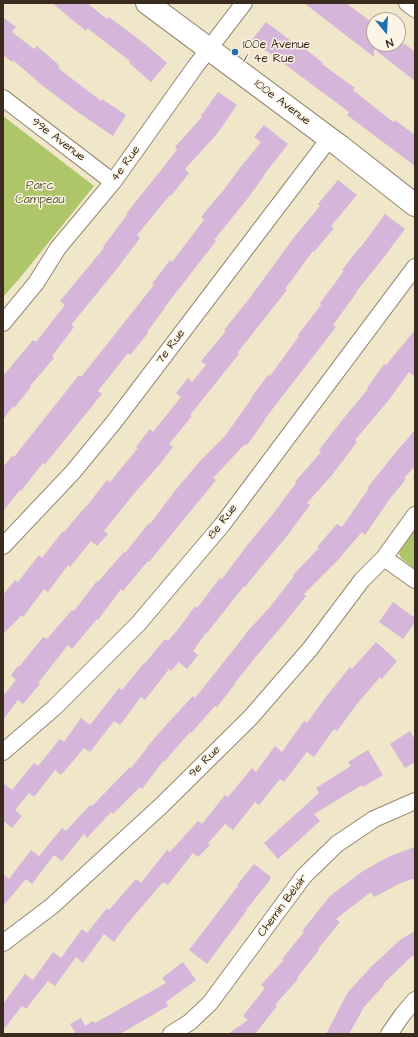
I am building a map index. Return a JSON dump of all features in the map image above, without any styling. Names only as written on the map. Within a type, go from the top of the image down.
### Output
[{"type":"street","name":"100e Avenue","points":[[147,3],[329,138],[415,205]]},
{"type":"street","name":"4e Rue","points":[[3,323],[36,283],[58,248],[113,182],[244,3]]},
{"type":"street","points":[[407,3],[415,9]]},
{"type":"street","name":"99e Avenue","points":[[3,98],[113,182]]},
{"type":"street","name":"7e Rue","points":[[3,546],[73,472],[114,422],[329,138]]},
{"type":"street","name":"8e Rue","points":[[3,752],[54,708],[138,624],[222,525],[415,267]]},
{"type":"street","name":"9e Rue","points":[[3,943],[52,906],[162,805],[252,717],[310,649],[362,580],[384,558],[415,515]]},
{"type":"street","points":[[384,558],[415,580]]},
{"type":"street","name":"Chemin Bélair","points":[[171,1034],[190,1022],[210,1002],[304,876],[337,844],[374,818],[415,801]]},
{"type":"street","points":[[389,1034],[415,1000]]},
{"type":"green space","name":"Parc Campeau","points":[[3,116],[94,186],[3,297]]},
{"type":"green space","points":[[415,529],[415,569],[401,558],[399,553]]},
{"type":"building","points":[[52,3],[87,3],[107,19],[109,17],[145,44],[167,63],[151,82],[129,63],[130,61],[87,28],[86,31]]},
{"type":"building","points":[[304,3],[346,3],[366,18],[366,51]]},
{"type":"building","points":[[3,17],[16,27],[12,32],[34,49],[37,46],[60,66],[58,68],[101,101],[102,99],[126,115],[113,136],[43,86],[13,60],[12,62],[3,55]]},
{"type":"building","points":[[266,22],[298,46],[300,45],[323,63],[322,64],[355,88],[353,90],[393,122],[395,120],[415,135],[415,166],[347,115],[349,112],[252,40]]},
{"type":"building","points":[[406,45],[415,52],[415,81],[378,52],[406,52]]},
{"type":"building","points":[[368,52],[374,52],[374,57]]},
{"type":"building","points":[[218,92],[237,105],[217,134],[185,169],[189,173],[137,235],[140,238],[71,325],[74,327],[52,356],[54,358],[3,420],[3,376],[33,340],[36,342],[65,305],[60,301],[104,248],[103,247],[127,215],[126,214],[177,150],[175,147],[202,117],[201,116]]},
{"type":"building","points":[[264,125],[288,144],[248,198],[214,240],[216,241],[164,308],[147,332],[148,333],[130,355],[128,353],[98,391],[102,394],[45,464],[43,463],[3,511],[3,467],[12,456],[14,457],[79,375],[81,377],[154,285],[152,284],[170,260],[172,262],[204,220],[201,217],[261,142],[254,137]]},
{"type":"building","points":[[338,180],[357,195],[331,226],[334,228],[314,252],[313,251],[285,289],[287,290],[238,352],[239,354],[190,415],[192,416],[169,444],[173,447],[104,531],[108,534],[97,546],[91,541],[70,567],[68,565],[48,592],[44,589],[23,617],[21,616],[3,634],[3,595],[15,580],[18,582],[39,555],[42,558],[63,531],[64,532],[87,506],[107,480],[110,482],[138,448],[136,447],[150,429],[153,432],[181,397],[176,393],[188,378],[192,382],[206,365],[201,361],[226,331],[224,330],[249,299],[295,236],[320,206],[318,204]]},
{"type":"building","points":[[385,214],[405,229],[356,292],[333,325],[336,327],[264,420],[247,445],[245,444],[213,478],[216,480],[149,562],[148,561],[123,591],[121,589],[98,620],[97,619],[72,649],[68,645],[38,683],[40,684],[23,704],[18,700],[3,720],[3,696],[16,680],[11,675],[43,637],[47,639],[72,610],[74,611],[97,581],[98,582],[124,552],[125,553],[149,523],[150,524],[200,461],[225,436],[251,398],[268,375],[270,376],[321,305],[320,303],[344,271],[342,270]]},
{"type":"building","points":[[415,330],[415,377],[409,372],[388,401],[355,440],[357,442],[332,475],[307,503],[310,505],[287,536],[206,633],[193,651],[198,655],[187,669],[179,662],[171,671],[169,669],[145,700],[141,697],[120,725],[114,721],[90,752],[84,748],[61,775],[55,770],[34,797],[29,793],[15,810],[22,816],[12,828],[5,822],[3,824],[3,783],[12,790],[34,763],[38,766],[60,739],[64,742],[81,718],[90,725],[119,688],[122,690],[165,639],[168,641],[195,606],[197,608],[220,578],[222,579],[273,514],[296,483],[295,482],[321,452],[319,450],[368,389],[367,388],[384,364],[386,365]]},
{"type":"building","points":[[415,430],[415,466],[404,478],[406,479],[389,500],[365,535],[362,532],[337,561],[304,594],[306,596],[217,707],[215,706],[164,762],[163,761],[142,789],[140,787],[113,814],[111,812],[87,838],[84,834],[62,861],[54,855],[32,884],[26,879],[3,906],[3,874],[9,879],[31,850],[39,856],[62,828],[66,831],[90,805],[92,806],[130,767],[131,768],[166,725],[193,696],[195,698],[246,633],[270,607],[294,576],[293,575],[319,548],[317,547],[337,524],[342,527],[369,488],[368,487]]},
{"type":"building","points":[[393,602],[415,618],[415,622],[403,639],[379,622]]},
{"type":"building","points":[[376,642],[397,661],[382,679],[380,677],[337,731],[334,729],[314,757],[307,752],[284,782],[280,779],[259,805],[255,802],[233,830],[225,824],[208,843],[210,845],[198,857],[193,853],[168,885],[163,882],[127,924],[114,942],[104,934],[83,963],[76,957],[55,986],[48,981],[26,1009],[22,1006],[3,1030],[3,1004],[25,974],[33,980],[53,952],[61,958],[82,929],[87,933],[107,908],[109,910],[136,879],[141,883],[167,850],[170,852],[198,821],[202,824],[225,795],[228,797],[252,768],[256,772],[275,746],[282,752],[304,721],[307,723],[350,667],[352,669]]},
{"type":"building","points":[[410,731],[415,740],[415,762],[405,768],[390,744]]},
{"type":"building","points":[[368,750],[383,775],[363,787],[362,785],[314,814],[320,821],[278,859],[264,843],[319,793],[316,788],[351,766],[348,762]]},
{"type":"building","points":[[415,847],[415,878],[401,883],[374,897],[371,892],[336,919],[340,922],[318,949],[319,950],[297,978],[298,979],[275,1005],[277,1006],[255,1034],[228,1034],[248,1020],[243,1016],[265,988],[261,985],[284,960],[282,959],[304,932],[302,931],[330,896],[363,871],[390,856]]},
{"type":"building","points":[[254,864],[270,876],[270,880],[207,964],[189,950]]},
{"type":"building","points":[[415,931],[415,955],[411,957],[383,984],[384,985],[364,1007],[349,1034],[326,1034],[348,992],[372,966],[400,940]]},
{"type":"building","points":[[183,962],[196,980],[166,1002],[168,1006],[120,1034],[71,1034],[75,1032],[70,1024],[81,1018],[85,1026],[93,1021],[95,1023],[166,983],[162,978]]},
{"type":"place","name":"100e Avenue / 4e Rue","points":[[235,52]]}]
